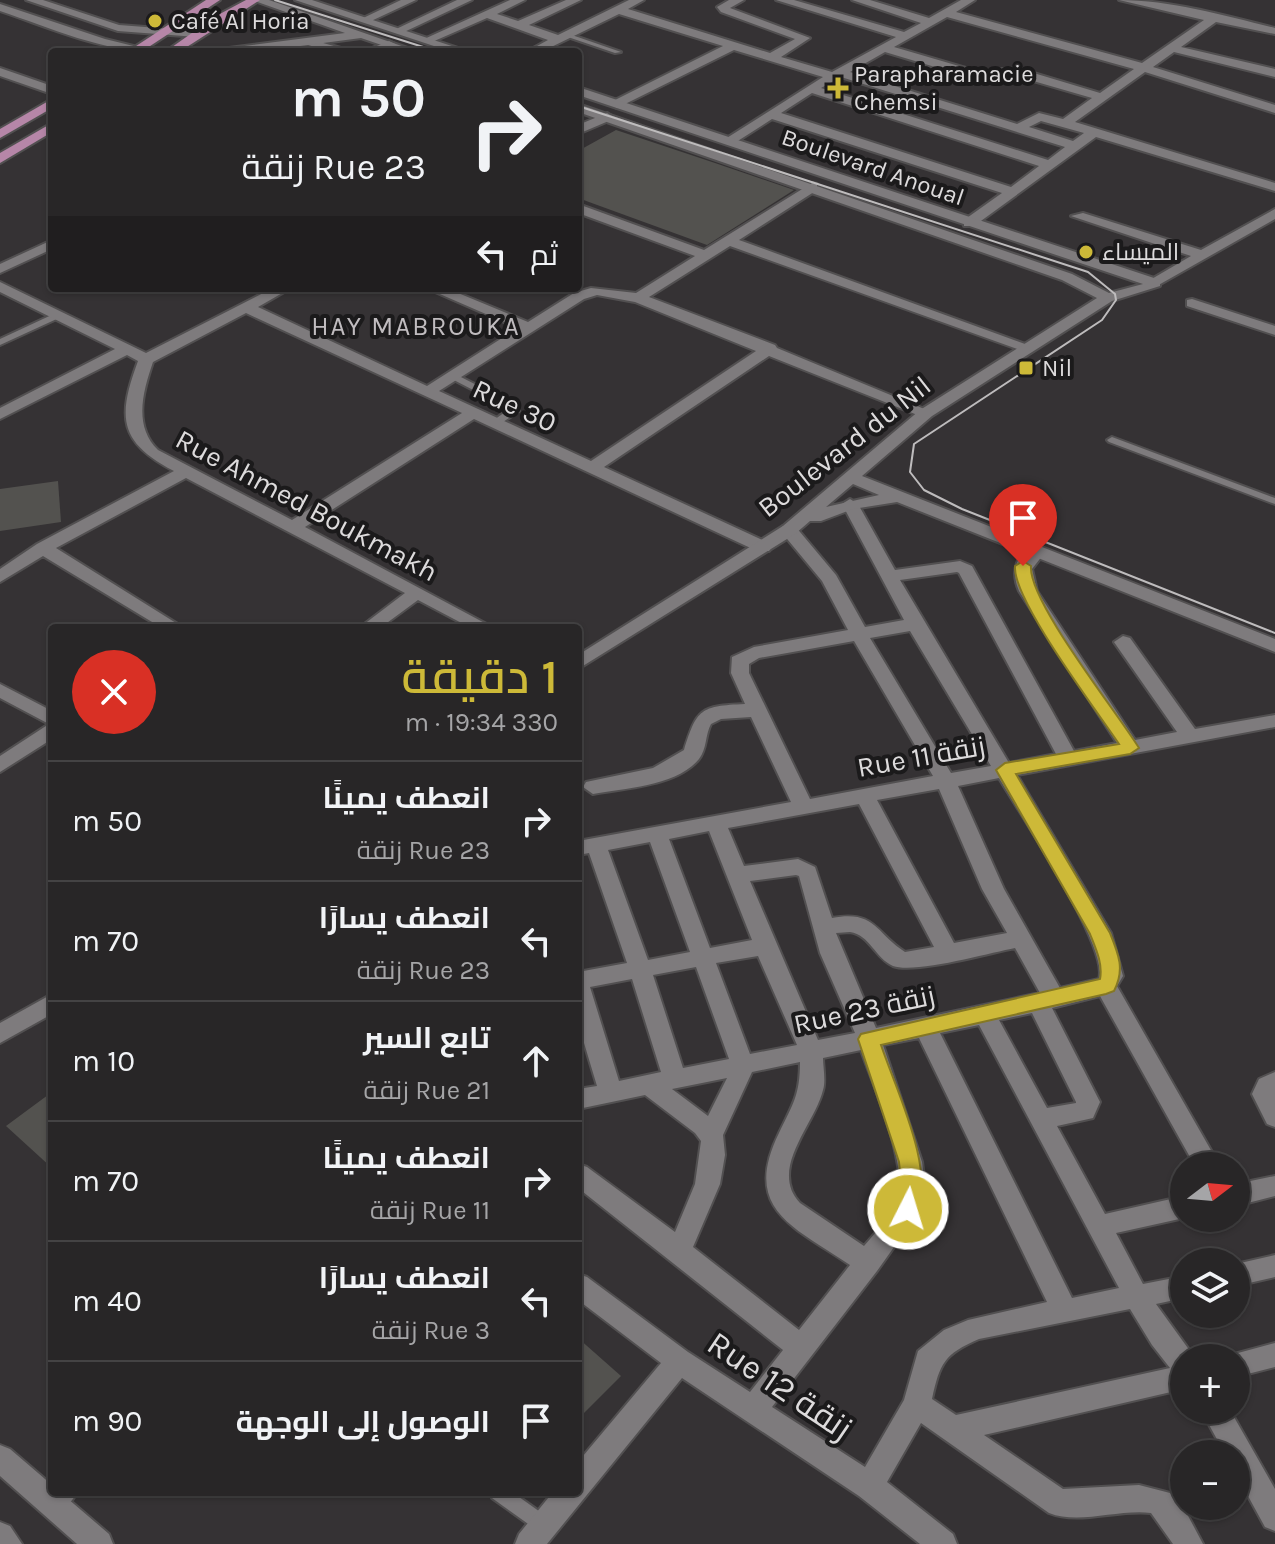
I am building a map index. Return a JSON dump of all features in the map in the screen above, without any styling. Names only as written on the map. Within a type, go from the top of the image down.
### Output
[{"type":"main road","points":[[177,48],[256,0]]},
{"type":"main road","points":[[140,48],[205,1]]},
{"type":"main road","points":[[0,134],[48,105]]},
{"type":"main road","points":[[0,159],[48,131]]},
{"type":"street","points":[[32,0],[109,26],[197,34]]},
{"type":"street","points":[[256,0],[401,48]]},
{"type":"street","points":[[301,0],[452,48]]},
{"type":"street","points":[[365,20],[384,6],[410,0]]},
{"type":"street","points":[[398,31],[466,0]]},
{"type":"street","points":[[428,40],[519,0]]},
{"type":"street","points":[[519,25],[575,0]]},
{"type":"street","points":[[540,48],[638,0]]},
{"type":"street","points":[[738,0],[723,7],[804,38],[772,57]]},
{"type":"street","points":[[782,0],[906,36]]},
{"type":"street","points":[[858,0],[931,22]]},
{"type":"street","points":[[728,141],[811,89],[969,0]]},
{"type":"street","points":[[1125,0],[1217,16],[1274,31]]},
{"type":"street","points":[[3,10],[124,48]]},
{"type":"street","points":[[618,10],[1076,146]]},
{"type":"street","points":[[946,13],[1145,68],[1275,109]]},
{"type":"street","points":[[486,14],[562,37]]},
{"type":"street","points":[[1065,123],[1217,16]]},
{"type":"street","points":[[261,48],[362,34]]},
{"type":"street","points":[[309,42],[330,48]]},
{"type":"street","points":[[378,48],[389,44]]},
{"type":"street","points":[[617,104],[734,45]]},
{"type":"street","points":[[884,48],[975,75],[1017,72],[1102,97]]},
{"type":"street","points":[[1172,48],[1275,73]]},
{"type":"street","points":[[0,72],[48,89]]},
{"type":"street","points":[[811,89],[1051,165]]},
{"type":"street","name":"Boulevard Anoual","points":[[582,92],[1155,283]]},
{"type":"street","name":"Boulevard Anoual","points":[[582,109],[1067,277],[1107,298]]},
{"type":"street","points":[[770,114],[1011,191]]},
{"type":"street","points":[[582,128],[607,117]]},
{"type":"street","points":[[1018,128],[1039,117],[1275,187]]},
{"type":"street","points":[[969,223],[1094,132]]},
{"type":"street","points":[[638,298],[812,187]]},
{"type":"street","points":[[582,209],[706,255]]},
{"type":"street","name":"Boulevard du Nil","points":[[582,660],[789,530],[926,413],[1107,298],[1146,288],[1275,213]]},
{"type":"street","points":[[1078,216],[1203,255]]},
{"type":"street","points":[[730,241],[1028,348]]},
{"type":"street","points":[[0,269],[48,246]]},
{"type":"street","points":[[1,289],[146,359],[277,292]]},
{"type":"street","points":[[426,393],[579,296],[596,291],[638,298],[770,348],[926,413]]},
{"type":"street","points":[[443,292],[530,328]]},
{"type":"street","points":[[1192,303],[1275,331]]},
{"type":"street","name":"Rue 30","points":[[247,308],[763,547]]},
{"type":"street","points":[[590,469],[770,348]]},
{"type":"street","points":[[0,414],[127,349]]},
{"type":"street","name":"Rue Ahmed Boukmakh","points":[[146,359],[138,384],[137,435],[152,453],[478,624]]},
{"type":"street","points":[[293,527],[472,414]]},
{"type":"street","points":[[0,577],[43,548],[184,472]]},
{"type":"street","points":[[852,478],[1275,646]]},
{"type":"street","points":[[900,497],[850,504],[789,530],[830,579],[945,780],[993,889],[1020,939],[1088,1102],[1085,1111],[1041,1119]]},
{"type":"street","points":[[850,504],[915,624],[1100,933],[1112,976],[1106,986],[1200,1152]]},
{"type":"street","points":[[43,548],[168,624]]},
{"type":"street","points":[[1037,551],[1025,559],[1023,566],[1022,577],[1028,591],[1130,748]]},
{"type":"street","points":[[889,576],[960,566],[966,570],[1068,758]]},
{"type":"street","points":[[374,624],[418,592]]},
{"type":"street","points":[[803,806],[738,666],[743,657],[915,624]]},
{"type":"street","points":[[1123,642],[1191,737]]},
{"type":"street","points":[[0,690],[48,717]]},
{"type":"street","points":[[593,787],[638,779],[678,765],[693,753],[701,723],[713,714],[758,710]]},
{"type":"street","name":"Rue 11 زنقة","points":[[587,846],[1275,721]]},
{"type":"street","points":[[0,765],[48,733]]},
{"type":"street","points":[[864,795],[949,954]]},
{"type":"street","points":[[716,823],[811,1051],[812,1089],[780,1155],[778,1188],[782,1201],[791,1211],[868,1263]]},
{"type":"street","points":[[657,833],[742,1063],[738,1081],[711,1134],[713,1150],[699,1214],[678,1251]]},
{"type":"street","points":[[587,846],[641,970],[675,1078]]},
{"type":"street","points":[[737,875],[804,869],[810,877],[831,953],[869,1039],[910,1162],[913,1183],[908,1209],[752,1411]]},
{"type":"street","points":[[825,927],[853,924],[865,927],[900,961],[1020,939]]},
{"type":"street","points":[[582,982],[765,946]]},
{"type":"street","name":"Rue 23 زنقة","points":[[582,1098],[985,1015],[1106,986]]},
{"type":"street","points":[[582,996],[610,1091]]},
{"type":"street","points":[[1,1034],[48,1005]]},
{"type":"street","points":[[985,1015],[1137,1297],[1170,1348]]},
{"type":"street","points":[[925,1027],[1064,1309]]},
{"type":"street","points":[[1273,1114],[1264,1094],[1267,1086],[1275,1081]]},
{"type":"street","points":[[647,1083],[711,1134]]},
{"type":"street","points":[[582,1177],[657,1230],[678,1251],[801,1348]]},
{"type":"street","points":[[1250,1192],[1275,1186]]},
{"type":"street","points":[[1100,1226],[1170,1210]]},
{"type":"street","points":[[1250,1272],[1275,1266]]},
{"type":"street","name":"Rue 12 زنقة","points":[[582,1288],[679,1361],[869,1486],[943,1544]]},
{"type":"street","points":[[869,1486],[917,1404],[927,1360],[953,1338],[977,1328],[1170,1290]]},
{"type":"street","points":[[1250,1361],[1275,1355]]},
{"type":"street","points":[[582,1479],[679,1361]]},
{"type":"street","points":[[953,1429],[1170,1380]]},
{"type":"street","points":[[917,1404],[1059,1503],[1079,1505],[1142,1498],[1160,1503],[1171,1513],[1189,1544]]},
{"type":"street","points":[[1223,1424],[1275,1517]]},
{"type":"street","points":[[0,1458],[48,1490]]},
{"type":"street","points":[[537,1534],[568,1496]]},
{"type":"street","points":[[62,1499],[99,1544]]},
{"type":"street","points":[[0,1536],[8,1544]]},
{"type":"lane","points":[[562,37],[617,52]]},
{"type":"lane","points":[[0,342],[58,315]]},
{"type":"lane","points":[[453,376],[509,405],[514,411],[494,424]]},
{"type":"lane","points":[[1112,440],[1275,501]]},
{"type":"lane","points":[[502,1496],[537,1534]]},
{"type":"building","points":[[616,130],[794,190],[707,245],[582,199],[582,149]]},
{"type":"building","points":[[58,481],[61,522],[0,531],[0,489]]},
{"type":"building","points":[[48,1095],[48,1164],[6,1126]]},
{"type":"building","points":[[582,1342],[621,1376],[582,1415]]},
{"type":"tram line","points":[[275,0],[426,48]]},
{"type":"tram line","points":[[582,107],[1088,272],[1115,294],[1116,300],[1102,320],[914,444],[910,472],[924,490],[962,509],[1275,633]]},
{"type":"place","name":"Café Al Horia","points":[[155,21]]},
{"type":"place","name":"Parapharamacie Chemsi","points":[[838,88]]},
{"type":"place","name":"الميساء","points":[[1086,252]]},
{"type":"place","name":"Nil","points":[[1026,368]]},
{"type":"district","name":"HAY MABROUKA","points":[[416,326]]},
{"type":"route","points":[[908,1209],[913,1183],[910,1162],[869,1039],[1106,986],[1112,976],[1109,954],[1100,933],[1005,770],[1130,748],[1037,608],[1022,577],[1023,566]]}]
